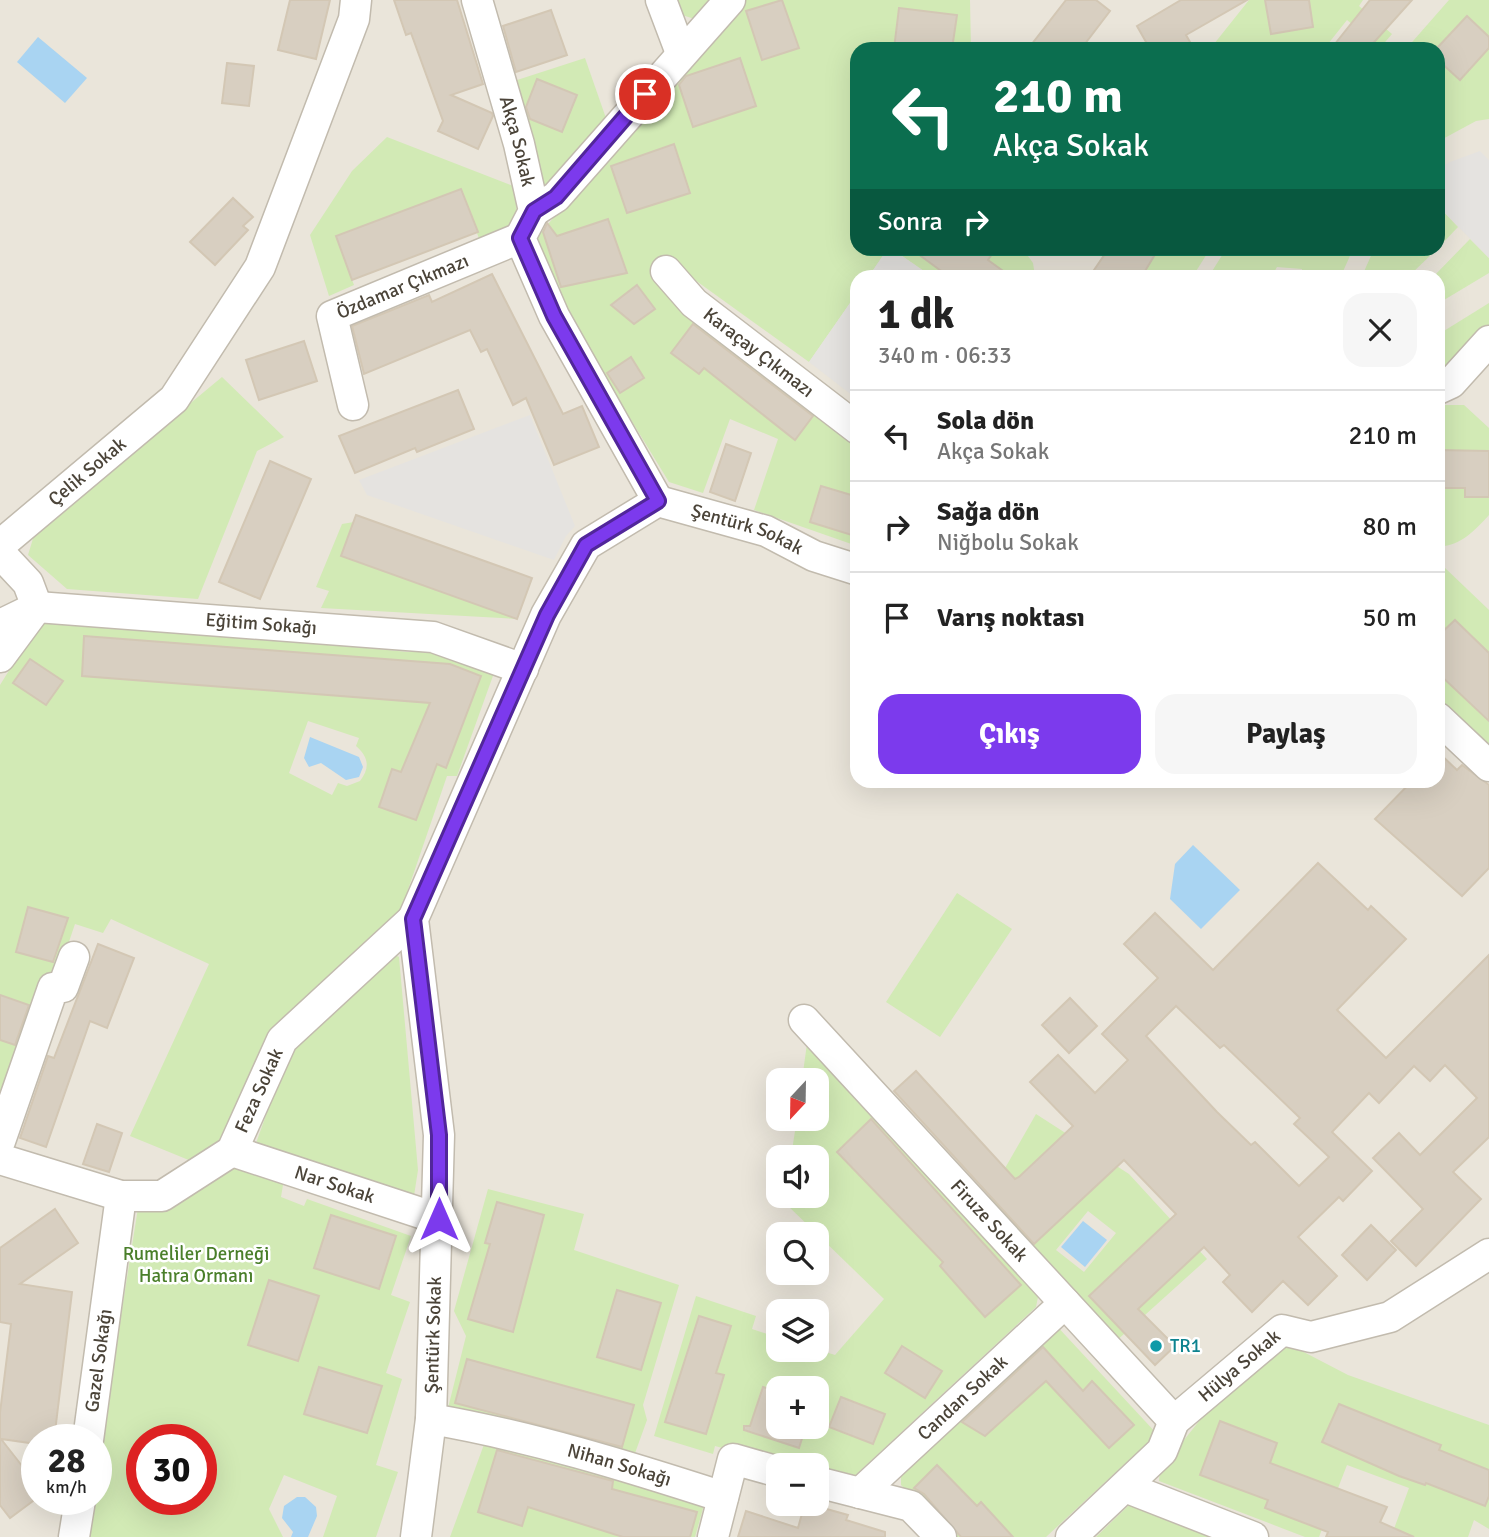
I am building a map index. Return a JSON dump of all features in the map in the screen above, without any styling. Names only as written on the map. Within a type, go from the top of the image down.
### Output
[{"type":"street","name":"Çelik Sokak","points":[[0,545],[174,399],[260,267],[354,19],[356,0]]},
{"type":"street","name":"Akça Sokak","points":[[477,0],[519,144],[534,211],[520,238]]},
{"type":"street","points":[[661,0],[681,53]]},
{"type":"street","points":[[534,211],[556,197],[730,0]]},
{"type":"street","points":[[413,919],[547,615],[586,545],[658,501],[554,316],[520,238]]},
{"type":"street","name":"Özdamar Çıkmazı","points":[[353,405],[332,316],[520,238]]},
{"type":"street","name":"Karaçay Çıkmazı","points":[[666,271],[694,303],[850,423]]},
{"type":"street","points":[[1445,385],[1451,383],[1489,341]]},
{"type":"street","name":"Şentürk Sokak","points":[[658,501],[766,531],[814,556],[850,567]]},
{"type":"street","points":[[0,553],[28,583],[37,607]]},
{"type":"street","points":[[0,625],[37,607]]},
{"type":"street","points":[[0,657],[37,607]]},
{"type":"street","name":"Eğitim Sokağı","points":[[37,607],[433,637],[523,669]]},
{"type":"street","points":[[1445,725],[1489,766]]},
{"type":"street","name":"Şentürk Sokak","points":[[413,919],[439,1135],[439,1219],[431,1419],[416,1537]]},
{"type":"street","name":"Feza Sokak","points":[[121,1196],[162,1196],[232,1151],[282,1040],[413,919]]},
{"type":"street","points":[[0,1141],[52,988],[63,987],[74,957]]},
{"type":"street","name":"Firuze Sokak","points":[[804,1020],[1174,1421]]},
{"type":"street","name":"Nar Sokak","points":[[232,1151],[439,1219]]},
{"type":"street","points":[[0,1159],[121,1196]]},
{"type":"street","name":"Gazel Sokağı","points":[[90,1424],[121,1196]]},
{"type":"street","name":"Hülya Sokak","points":[[1071,1537],[1162,1451],[1174,1421],[1282,1330],[1311,1337],[1390,1317],[1489,1254]]},
{"type":"street","name":"Candan Sokak","points":[[860,1493],[1065,1303]]},
{"type":"street","name":"Nihan Sokağı","points":[[431,1419],[483,1428],[624,1466],[723,1497]]},
{"type":"street","points":[[713,1537],[733,1459],[766,1468]]},
{"type":"street","points":[[829,1485],[911,1506],[941,1537]]},
{"type":"street","points":[[1125,1487],[1253,1537]]},
{"type":"street","points":[[75,1537],[77,1515]]},
{"type":"shaded area","points":[[0,0],[1489,0],[1489,1537],[0,1537]]},
{"type":"shaded area","points":[[1480,151],[1489,160],[1489,258],[1445,213],[1445,165]]},
{"type":"shaded area","points":[[883,256],[902,256],[922,270],[873,270]]},
{"type":"shaded area","points":[[850,303],[850,394],[809,362]]},
{"type":"shaded area","points":[[530,415],[575,526],[566,536],[554,560],[367,495],[359,480]]},
{"type":"green space","points":[[667,0],[717,0],[698,20],[672,12]]},
{"type":"green space","points":[[740,0],[970,0],[971,42],[850,42],[850,256],[883,256],[873,270],[850,270],[850,303],[809,362],[670,262],[850,435],[850,544],[754,510],[778,439],[730,419],[703,493],[669,482],[565,312],[537,237]]},
{"type":"green space","points":[[1249,0],[1363,0],[1359,6],[1392,34],[1385,42],[1373,42],[1347,20],[1330,42],[1216,42]]},
{"type":"green space","points":[[1449,0],[1489,0],[1489,119],[1476,121],[1445,138],[1445,42],[1412,42]]},
{"type":"green space","points":[[585,58],[607,121],[550,185],[539,183],[511,82]]},
{"type":"green space","points":[[387,137],[516,187],[517,223],[481,244],[461,189],[336,236],[354,285],[329,296],[310,235],[352,171]]},
{"type":"green space","points":[[1445,213],[1458,227],[1445,241]]},
{"type":"green space","points":[[1470,239],[1489,258],[1489,273],[1445,299],[1445,270],[1440,270]]},
{"type":"green space","points":[[902,256],[1028,256],[1034,270],[922,270]]},
{"type":"green space","points":[[1104,256],[1206,256],[1197,270],[1095,270]]},
{"type":"green space","points":[[1221,256],[1350,256],[1344,270],[1277,267],[1275,270],[1213,270]]},
{"type":"green space","points":[[1371,256],[1430,256],[1415,270],[1365,270]]},
{"type":"green space","points":[[1489,303],[1489,330],[1445,372],[1445,330]]},
{"type":"green space","points":[[222,377],[284,437],[257,451],[198,599],[67,589],[28,555],[35,532]]},
{"type":"green space","points":[[1445,405],[1464,405],[1489,428],[1489,515],[1461,540],[1447,545]]},
{"type":"green space","points":[[354,522],[342,556],[517,619],[321,608],[329,591],[316,587],[342,524]]},
{"type":"green space","points":[[1445,568],[1489,610],[1489,751],[1445,708]]},
{"type":"green space","points":[[57,618],[408,652],[433,648],[494,673],[457,776],[447,776],[401,910],[278,1027],[222,1144],[196,1163],[130,1136],[209,964],[111,919],[103,933],[75,924],[57,977],[43,976],[0,1103],[0,685],[36,627]],"holes":[[[308,721],[359,738],[356,746],[364,754],[367,763],[360,781],[347,786],[338,783],[332,795],[289,773]]]},
{"type":"green space","points":[[957,893],[1012,929],[940,1037],[886,1002]]},
{"type":"green space","points":[[391,953],[399,957],[418,1170],[413,1202],[254,1149],[290,1047]]},
{"type":"green space","points":[[808,1036],[1039,1292],[1036,1307],[848,1482],[829,1477],[829,1453],[766,1453],[766,1460],[715,1446],[713,1454],[654,1436],[696,1296],[756,1316],[752,1329],[766,1334],[766,1362],[829,1362],[829,1353],[835,1355],[884,1299],[829,1246],[829,1222],[805,1222],[790,1208],[829,1208],[829,1145],[793,1145],[795,1131],[830,1130],[830,1068],[804,1068]]},
{"type":"green space","points":[[1036,1114],[1129,1174],[1207,1259],[1114,1343],[985,1203]],"holes":[[[1088,1211],[1116,1233],[1084,1272],[1056,1250]]]},
{"type":"green space","name":"Rumeliler Derneği Hatıra Ormanı","points":[[237,1164],[284,1179],[281,1197],[304,1206],[307,1199],[411,1236],[391,1295],[410,1302],[386,1373],[402,1379],[376,1465],[398,1472],[376,1537],[323,1537],[337,1496],[284,1475],[269,1509],[283,1537],[86,1537],[90,1515],[112,1515],[112,1424],[104,1424],[138,1208]]},
{"type":"green space","points":[[488,1189],[584,1214],[574,1250],[679,1285],[643,1405],[647,1420],[634,1456],[447,1412],[466,1336],[454,1311]]},
{"type":"green space","points":[[1054,1323],[1157,1434],[1046,1537],[954,1537],[901,1485],[901,1465]]},
{"type":"green space","points":[[1282,1344],[1298,1349],[1348,1375],[1489,1425],[1489,1529],[1474,1520],[1468,1537],[1391,1537],[1409,1488],[1347,1465],[1319,1537],[1305,1537],[1159,1481],[1160,1470],[1212,1405]]},
{"type":"green space","points":[[486,1439],[704,1505],[695,1537],[450,1537]]},
{"type":"green space","points":[[1129,1505],[1211,1537],[1096,1537]]},
{"type":"water","points":[[38,37],[87,78],[65,103],[17,62]]},
{"type":"water","points":[[310,737],[359,757],[363,767],[359,777],[346,780],[321,763],[309,767],[304,758]]},
{"type":"water","points":[[1193,845],[1240,890],[1201,929],[1170,899],[1175,864]]},
{"type":"water","points":[[1083,1221],[1107,1240],[1085,1267],[1061,1247]]},
{"type":"water","points":[[297,1497],[305,1497],[316,1507],[317,1516],[308,1537],[291,1537],[293,1532],[282,1518],[284,1506]]},
{"type":"building","points":[[290,0],[330,0],[316,59],[278,50]]},
{"type":"building","points":[[394,0],[457,0],[483,84],[451,95],[492,113],[493,116],[478,149],[438,131],[443,121],[411,33],[406,35]]},
{"type":"building","points":[[782,0],[799,48],[762,60],[746,11]]},
{"type":"building","points":[[1066,0],[1096,0],[1110,11],[1086,42],[1033,42]]},
{"type":"building","points":[[1181,0],[1247,0],[1186,35],[1190,42],[1146,42],[1137,26]]},
{"type":"building","points":[[1265,0],[1309,0],[1313,27],[1271,34]]},
{"type":"building","points":[[1370,0],[1412,0],[1374,42],[1337,42]]},
{"type":"building","points":[[899,8],[957,15],[953,42],[895,42]]},
{"type":"building","points":[[551,10],[567,55],[516,72],[503,26]]},
{"type":"building","points":[[1467,16],[1489,37],[1489,48],[1460,80],[1445,66],[1445,42],[1443,42]]},
{"type":"building","points":[[740,58],[756,106],[693,127],[679,85],[686,76]]},
{"type":"building","points":[[227,63],[254,66],[249,106],[222,103]]},
{"type":"building","points":[[537,79],[577,95],[562,132],[530,119],[526,107]]},
{"type":"building","points":[[674,144],[690,193],[627,213],[611,166]]},
{"type":"building","points":[[461,189],[478,232],[352,280],[336,236]]},
{"type":"building","points":[[233,198],[253,217],[243,226],[248,230],[215,265],[190,242]]},
{"type":"building","points":[[608,219],[627,273],[561,287],[543,232],[547,223],[557,236]]},
{"type":"building","points":[[921,256],[991,256],[988,260],[1002,270],[940,270]]},
{"type":"building","points":[[1104,256],[1154,256],[1146,270],[1094,270]]},
{"type":"building","points":[[492,274],[563,414],[582,406],[599,447],[554,465],[526,398],[513,405],[487,349],[481,352],[470,330],[364,374],[352,326],[429,295],[432,302]]},
{"type":"building","points":[[637,285],[655,309],[634,324],[611,305]]},
{"type":"building","points":[[693,324],[813,416],[795,440],[704,368],[699,374],[671,353]]},
{"type":"building","points":[[304,341],[317,381],[259,400],[246,360]]},
{"type":"building","points":[[631,357],[644,378],[620,393],[607,373]]},
{"type":"building","points":[[458,390],[474,429],[417,452],[415,448],[355,473],[339,436]]},
{"type":"building","points":[[726,444],[751,453],[735,501],[710,492]]},
{"type":"building","points":[[1445,450],[1489,451],[1489,497],[1465,497],[1465,488],[1445,488]]},
{"type":"building","points":[[270,461],[311,479],[260,599],[219,582]]},
{"type":"building","points":[[821,486],[850,495],[850,534],[810,522]]},
{"type":"building","points":[[356,515],[532,578],[517,619],[341,556]]},
{"type":"building","points":[[1455,620],[1489,653],[1489,721],[1445,680],[1445,629]]},
{"type":"building","points":[[84,636],[450,664],[481,676],[446,768],[437,764],[416,820],[379,807],[392,769],[401,772],[430,703],[82,676]]},
{"type":"building","points":[[30,659],[63,681],[46,705],[13,683]]},
{"type":"building","points":[[1445,759],[1457,770],[1462,765],[1489,785],[1489,868],[1462,896],[1375,819],[1405,788],[1445,788]]},
{"type":"building","points":[[1318,863],[1368,910],[1371,906],[1406,939],[1337,1010],[1386,1058],[1489,955],[1489,1137],[1453,1172],[1481,1199],[1416,1266],[1391,1241],[1423,1209],[1373,1158],[1399,1133],[1420,1155],[1477,1098],[1445,1065],[1430,1081],[1414,1066],[1379,1103],[1369,1093],[1332,1132],[1372,1171],[1343,1201],[1339,1197],[1298,1237],[1337,1276],[1308,1305],[1283,1281],[1252,1312],[1223,1282],[1230,1275],[1204,1247],[1138,1309],[1175,1346],[1155,1365],[1089,1296],[1176,1214],[1124,1160],[1034,1244],[894,1091],[916,1071],[1015,1179],[1073,1126],[1030,1082],[1058,1055],[1095,1093],[1128,1060],[1102,1034],[1158,978],[1124,944],[1155,913],[1213,970]],"holes":[[[1176,1006],[1220,1048],[1224,1045],[1300,1118],[1294,1124],[1329,1157],[1299,1186],[1255,1142],[1251,1145],[1217,1112],[1146,1036]]]},
{"type":"building","points":[[28,907],[68,918],[53,962],[16,952]]},
{"type":"building","points":[[98,944],[134,958],[107,1028],[90,1021],[46,1147],[20,1138],[48,1056],[54,1058]]},
{"type":"building","points":[[0,995],[29,1005],[15,1045],[0,1040]]},
{"type":"building","points":[[1070,998],[1097,1026],[1069,1053],[1042,1025]]},
{"type":"building","points":[[871,1119],[1021,1285],[985,1317],[940,1266],[943,1262],[837,1152]]},
{"type":"building","points":[[97,1124],[122,1133],[109,1172],[83,1164]]},
{"type":"building","points":[[497,1202],[544,1215],[513,1332],[468,1319],[490,1244],[485,1243]]},
{"type":"building","points":[[55,1209],[78,1243],[20,1284],[72,1292],[56,1424],[21,1424],[21,1442],[1,1439],[21,1465],[21,1510],[10,1518],[0,1505],[0,1413],[11,1324],[0,1322],[0,1248]]},
{"type":"building","points":[[331,1215],[396,1236],[379,1289],[314,1268]]},
{"type":"building","points":[[1371,1225],[1396,1250],[1367,1280],[1342,1255]]},
{"type":"building","points":[[269,1280],[319,1296],[298,1361],[248,1345]]},
{"type":"building","points":[[617,1290],[661,1303],[641,1370],[597,1357]]},
{"type":"building","points":[[699,1316],[731,1326],[716,1373],[724,1375],[706,1434],[665,1422]]},
{"type":"building","points":[[902,1346],[942,1371],[925,1398],[885,1373]]},
{"type":"building","points":[[1043,1347],[1083,1391],[1092,1381],[1134,1425],[1109,1448],[1046,1381],[985,1436],[962,1422]]},
{"type":"building","points":[[467,1359],[634,1405],[622,1447],[455,1403]]},
{"type":"building","points":[[319,1367],[382,1386],[367,1433],[304,1414]]},
{"type":"building","points":[[763,1387],[766,1388],[766,1437],[744,1430],[744,1426],[750,1426]]},
{"type":"building","points":[[841,1397],[885,1414],[873,1444],[829,1427]]},
{"type":"building","points":[[1339,1404],[1441,1445],[1439,1450],[1489,1470],[1489,1496],[1485,1506],[1426,1483],[1425,1485],[1399,1476],[1322,1442]]},
{"type":"building","points":[[1220,1421],[1277,1443],[1270,1463],[1387,1507],[1380,1522],[1414,1537],[1326,1537],[1328,1532],[1265,1508],[1268,1500],[1200,1475]]},
{"type":"building","points":[[772,1439],[802,1439],[799,1448]]},
{"type":"building","points":[[497,1450],[613,1481],[612,1489],[697,1512],[690,1537],[623,1537],[528,1507],[522,1526],[478,1512]]},
{"type":"building","points":[[937,1465],[977,1506],[981,1502],[1013,1537],[961,1537],[924,1494],[914,1488]]},
{"type":"building","points":[[829,1510],[848,1515],[846,1520],[885,1532],[885,1537],[738,1537],[746,1511],[798,1528],[801,1516],[829,1516]]},
{"type":"place","name":"TR1","points":[[1156,1346]]},
{"type":"route","points":[[439,1219],[439,1135],[413,919],[547,615],[586,545],[658,501],[554,316],[520,238],[534,211],[556,197],[645,94]]}]
